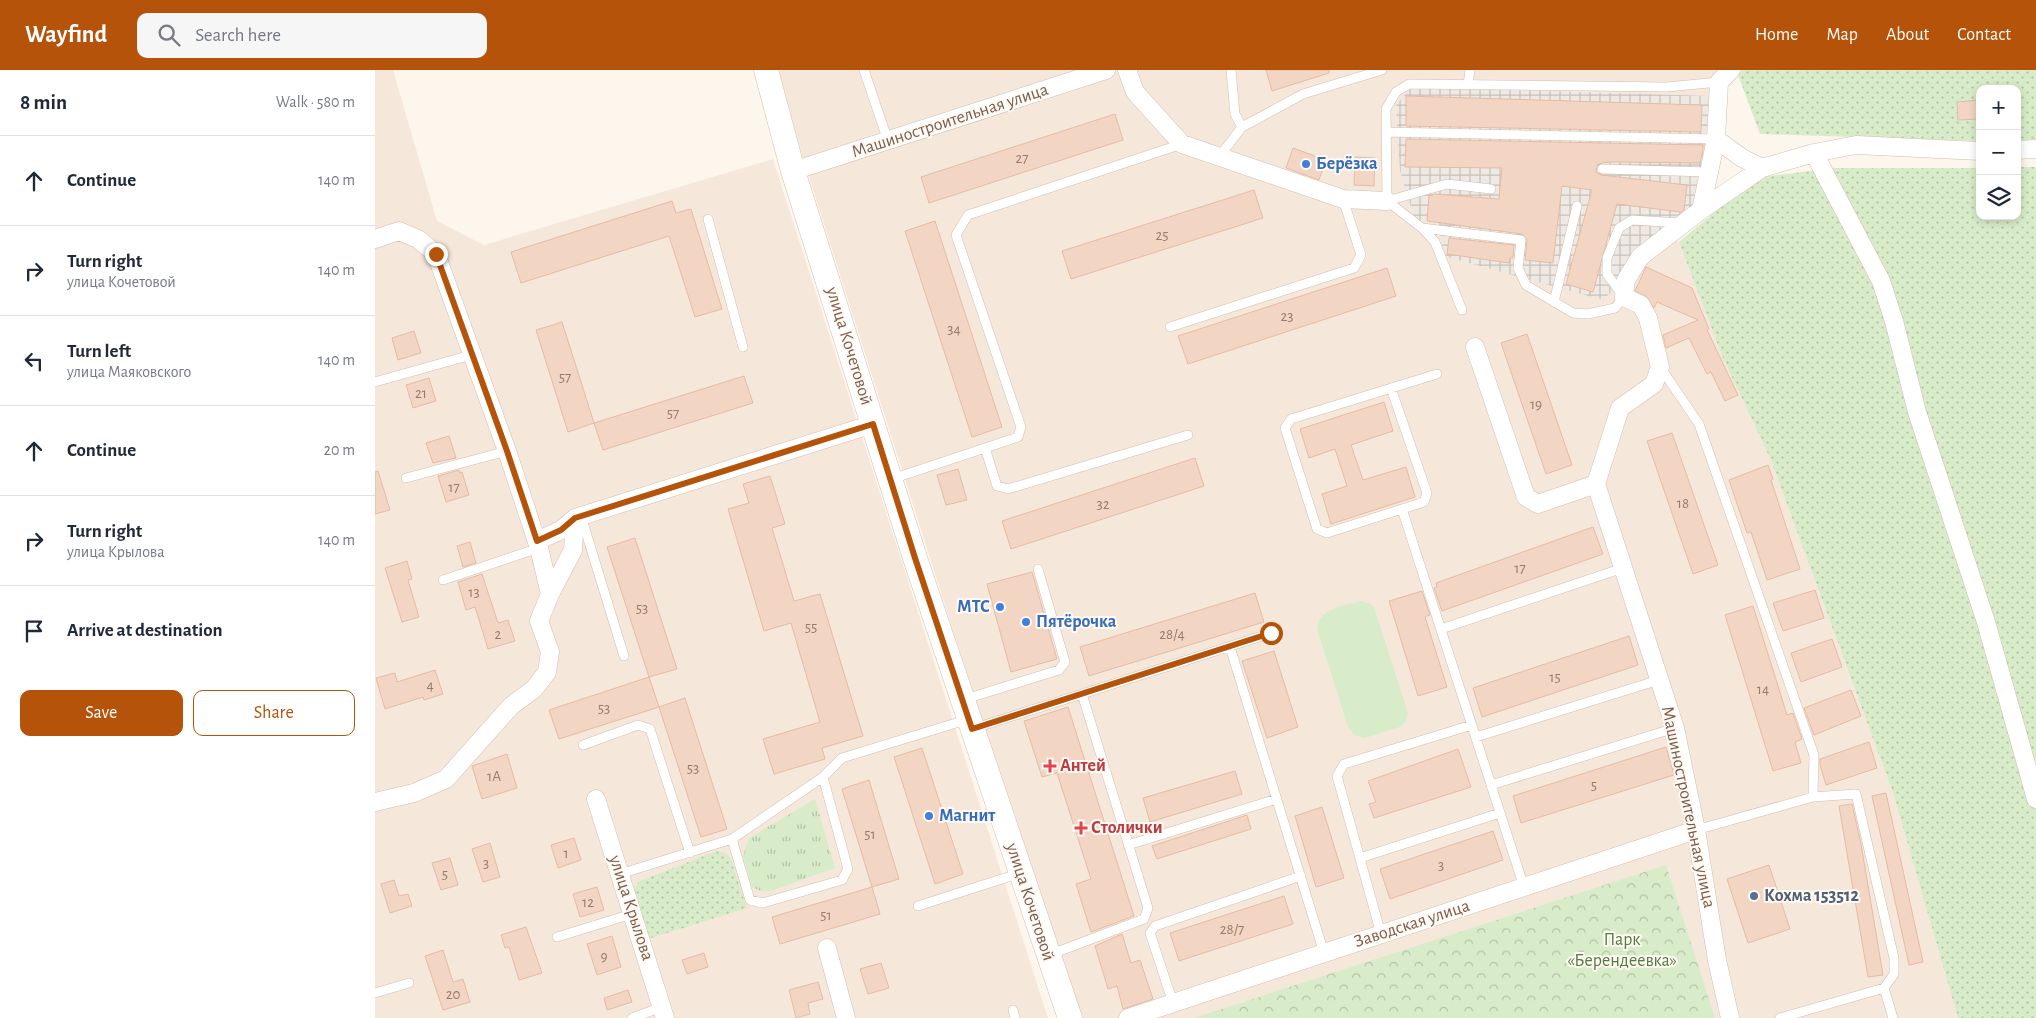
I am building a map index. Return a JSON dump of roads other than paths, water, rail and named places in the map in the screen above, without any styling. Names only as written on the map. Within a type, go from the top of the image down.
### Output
[{"type":"main road","name":"улица Кочетовой","points":[[766,70],[793,171],[873,424],[1047,956],[1070,1018]]},
{"type":"street","name":"Машиностроительная улица","points":[[793,171],[1106,70]]},
{"type":"street","points":[[1127,70],[1135,92],[1182,144],[1343,199],[1387,201]]},
{"type":"street","points":[[1701,210],[1716,139],[1725,76]]},
{"type":"street","points":[[1716,139],[1742,158],[1762,168]]},
{"type":"street","points":[[1475,347],[1526,497],[1538,504],[1596,484],[1620,408],[1654,384],[1660,367],[1648,318],[1641,305],[1624,297],[1625,280],[1640,257],[1686,224],[1701,210],[1762,168],[1814,153],[1856,145],[1976,151]]},
{"type":"street","points":[[2021,150],[2036,149]]},
{"type":"street","points":[[1814,153],[1881,281],[1894,321],[1917,412],[1986,622],[2036,799]]},
{"type":"street","points":[[375,239],[399,231],[419,239],[436,254],[507,451],[538,544],[550,594]]},
{"type":"street","points":[[538,544],[578,517],[873,424]]},
{"type":"street","name":"Машиностроительная улица","points":[[1596,484],[1675,728],[1695,830],[1717,960],[1730,1018]]},
{"type":"street","points":[[375,802],[414,793],[446,779],[511,706],[534,689],[547,672],[550,652],[539,621],[550,594],[573,550],[578,517]]},
{"type":"street","name":"улица Крылова","points":[[596,798],[664,1012]]},
{"type":"street","name":"Заводская улица","points":[[1127,1018],[1695,830]]},
{"type":"street","points":[[827,948],[846,1018]]},
{"type":"lane","points":[[864,70],[888,140]]},
{"type":"lane","points":[[1231,70],[1235,114],[1242,127]]},
{"type":"lane","points":[[1219,156],[1242,127],[1303,94],[1382,70]]},
{"type":"lane","points":[[1468,85],[1470,70]]},
{"type":"lane","points":[[1387,201],[1386,109],[1397,92],[1409,84],[1667,87],[1725,76]]},
{"type":"lane","points":[[1386,132],[1716,139]]},
{"type":"lane","points":[[891,480],[1018,437],[1021,427],[957,235],[968,215],[1182,144]]},
{"type":"lane","points":[[1601,169],[1709,172]]},
{"type":"lane","points":[[1387,201],[1447,184],[1491,189]]},
{"type":"lane","points":[[1170,327],[1354,268],[1361,255],[1343,199]]},
{"type":"lane","points":[[1387,201],[1422,228],[1435,242],[1462,310]]},
{"type":"lane","points":[[1554,302],[1577,206]]},
{"type":"lane","points":[[708,219],[743,346]]},
{"type":"lane","points":[[1422,228],[1521,240],[1517,268],[1526,285],[1573,313],[1588,314],[1615,308],[1624,297],[1607,274],[1607,258],[1619,228],[1632,220],[1686,224]]},
{"type":"lane","points":[[375,382],[471,355]]},
{"type":"lane","points":[[1660,367],[1699,424],[1813,754],[1813,797]]},
{"type":"lane","points":[[1391,388],[1427,493],[1423,502],[1327,533],[1317,529],[1285,428],[1291,419],[1391,388],[1437,374]]},
{"type":"lane","points":[[985,448],[997,486],[1008,489],[1188,435]]},
{"type":"lane","points":[[406,478],[507,451]]},
{"type":"lane","points":[[1402,509],[1524,887]]},
{"type":"lane","points":[[578,517],[624,656]]},
{"type":"lane","points":[[443,580],[538,544]]},
{"type":"lane","points":[[1441,629],[1623,568]]},
{"type":"lane","points":[[968,716],[1059,670],[1065,662],[1038,569]]},
{"type":"lane","points":[[620,874],[732,839],[823,777],[842,758],[968,716],[1082,694],[1271,633]]},
{"type":"lane","points":[[1230,646],[1324,953]]},
{"type":"lane","points":[[1476,737],[1659,680]]},
{"type":"lane","points":[[1047,956],[1144,920],[1148,908],[1082,694]]},
{"type":"lane","points":[[583,745],[638,725],[650,729],[690,853]]},
{"type":"lane","points":[[1381,934],[1337,776],[1344,764],[1472,725]]},
{"type":"lane","points":[[1491,784],[1675,728]]},
{"type":"lane","points":[[732,839],[750,900],[763,903],[841,880],[848,869],[823,777]]},
{"type":"lane","points":[[1695,830],[1813,797],[1856,794],[1894,958],[1893,974],[1884,988],[1780,1018]]},
{"type":"lane","points":[[1128,845],[1277,799]]},
{"type":"lane","points":[[1360,858],[1500,813]]},
{"type":"lane","points":[[918,906],[1020,873]]},
{"type":"lane","points":[[1173,1003],[1150,933],[1155,926],[1301,876]]},
{"type":"lane","points":[[557,937],[633,914]]},
{"type":"lane","points":[[375,993],[409,984]]},
{"type":"lane","points":[[1884,988],[1893,1018]]},
{"type":"lane","points":[[632,1018],[664,1012]]},
{"type":"place","name":"Берёзка","points":[[1306,164]]},
{"type":"place","name":"МТС","points":[[1000,607]]},
{"type":"place","name":"Пятёрочка","points":[[1026,622]]},
{"type":"place","name":"Антей","points":[[1050,766]]},
{"type":"place","name":"Магнит","points":[[929,816]]},
{"type":"place","name":"Столички","points":[[1081,828]]},
{"type":"place","name":"Кохма 153512","points":[[1754,896]]},
{"type":"park label","name":"Парк «Берендеевка»","points":[[1622,950]]}]
